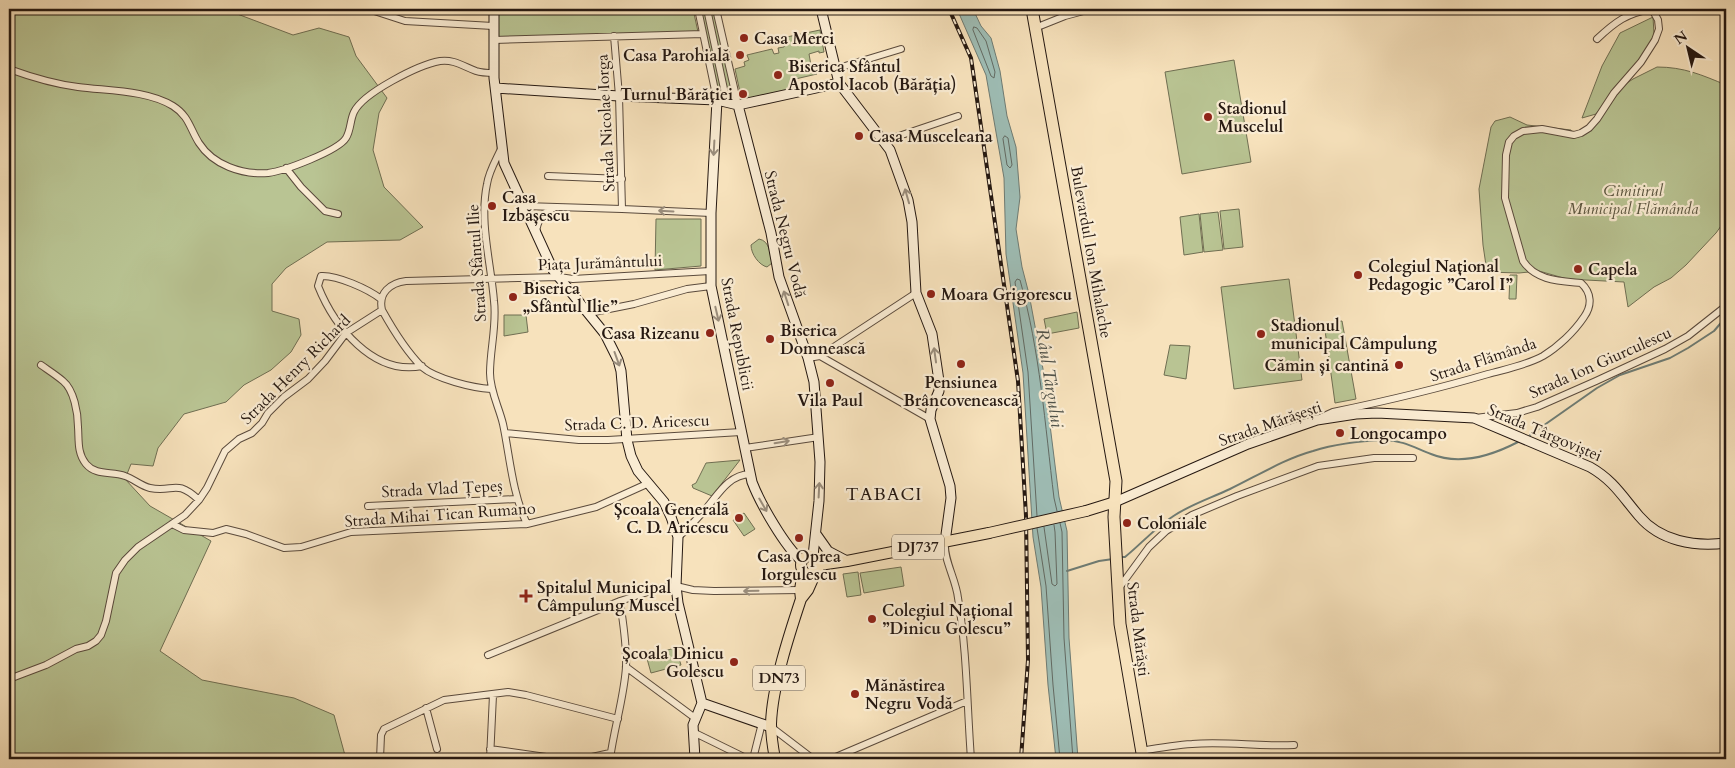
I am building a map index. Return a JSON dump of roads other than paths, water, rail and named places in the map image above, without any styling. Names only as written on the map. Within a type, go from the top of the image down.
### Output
[{"type":"highway","name":"Bulevardul Ion Mihalache","points":[[1032,9],[1106,418],[1116,481],[1115,502]]},
{"type":"highway","name":"Strada Mărăști","points":[[1115,502],[1115,552],[1122,637],[1142,755]]},
{"type":"main road","points":[[494,9],[494,73],[504,163],[553,270],[605,334],[618,360],[621,371],[627,440],[634,463],[666,508],[678,537],[676,586],[680,617],[702,703],[695,718],[693,732],[695,759]]},
{"type":"main road","points":[[821,9],[839,83],[884,140],[895,160],[911,214],[916,293],[932,334],[939,381],[939,391],[931,410],[930,419],[950,486],[945,542]]},
{"type":"main road","points":[[496,88],[717,100],[738,105],[839,83]]},
{"type":"main road","name":"Strada Republicii","points":[[717,100],[711,213],[711,286],[750,474],[761,501],[802,566]]},
{"type":"main road","name":"Strada Negru Vodă","points":[[738,105],[771,233],[779,277],[808,358],[815,387],[820,481],[816,564],[808,590],[800,594]]},
{"type":"main road","name":"Strada Mărășești","points":[[1115,502],[1248,444],[1317,420],[1346,415],[1376,413],[1474,418]]},
{"type":"main road","name":"Strada Târgoviștei","points":[[1474,418],[1604,474],[1616,486],[1639,517],[1662,535],[1693,543],[1716,545],[1726,543]]},
{"type":"main road","name":"DJ737","points":[[847,562],[989,533],[1115,502]]},
{"type":"main road","points":[[816,534],[828,551],[847,562]]},
{"type":"main road","points":[[816,564],[811,574],[802,566],[805,557],[816,564],[847,562]]},
{"type":"main road","name":"Strada Negru Vodă","points":[[775,759],[767,725],[800,594],[802,566]]},
{"type":"main road","points":[[702,703],[767,725]]},
{"type":"street","points":[[368,9],[405,21],[493,26]]},
{"type":"street","name":"Strada Republicii","points":[[698,9],[717,100]]},
{"type":"street","points":[[707,9],[727,103]]},
{"type":"street","name":"Strada Negru Vodă","points":[[716,9],[738,105]]},
{"type":"street","points":[[1035,28],[1065,16],[1091,9]]},
{"type":"street","points":[[1597,39],[1625,16],[1652,9]]},
{"type":"street","name":"Strada Flămânda","points":[[1317,420],[1333,412],[1408,396],[1517,366],[1542,356],[1568,336],[1582,320],[1588,311],[1590,302],[1586,288],[1581,283],[1539,276],[1527,268],[1520,253],[1505,198],[1506,155],[1509,142],[1514,136],[1523,131],[1542,129],[1574,135],[1581,133],[1597,119],[1614,93],[1640,62],[1655,40],[1659,29],[1658,20],[1652,9]]},
{"type":"street","points":[[494,40],[703,34]]},
{"type":"street","name":"Strada Nicolae Iorga","points":[[614,36],[619,96],[622,208]]},
{"type":"street","points":[[835,69],[901,49]]},
{"type":"street","points":[[9,69],[30,76],[76,86],[143,94],[173,106],[188,119],[198,142],[215,161],[244,171],[258,173],[270,172],[302,163],[342,142],[347,137],[353,112],[365,98],[406,74],[429,64],[446,61],[457,62],[483,72],[494,73]]},
{"type":"street","points":[[884,140],[958,116]]},
{"type":"street","name":"Strada Sfântul Ilie","points":[[501,149],[491,170],[484,198],[484,217],[494,308],[490,361],[491,388],[505,433],[517,499],[527,524]]},
{"type":"street","points":[[286,168],[301,187],[325,211],[338,214]]},
{"type":"street","points":[[548,176],[622,179]]},
{"type":"street","points":[[524,206],[622,208],[711,213]]},
{"type":"street","name":"Piața Jurământului","points":[[536,233],[541,216],[548,210],[557,207]]},
{"type":"street","name":"Piața Jurământului","points":[[491,279],[605,278],[710,271]]},
{"type":"street","points":[[381,299],[364,288],[331,277],[321,276],[318,286],[330,312],[364,350],[385,364],[404,368],[422,366]]},
{"type":"street","points":[[491,279],[398,282],[387,289],[381,299],[382,310],[422,366],[433,374],[469,386],[491,388]]},
{"type":"street","points":[[589,313],[711,286]]},
{"type":"street","points":[[808,358],[820,356],[916,293]]},
{"type":"street","name":"Strada Ion Giurculescu","points":[[1474,418],[1517,413],[1537,407],[1596,381],[1665,349],[1688,336],[1726,306]]},
{"type":"street","name":"Strada Henry Richard","points":[[9,679],[46,665],[96,641],[101,635],[106,621],[116,573],[125,560],[138,547],[185,515],[207,488],[225,451],[239,439],[252,433],[284,397],[308,379],[326,361],[346,332],[382,310]]},
{"type":"street","points":[[820,356],[930,419]]},
{"type":"street","points":[[41,365],[64,381],[69,388],[78,426],[78,447],[86,464],[94,471],[125,476],[148,487],[158,489],[180,487],[190,492],[199,500]]},
{"type":"street","name":"Strada C. D. Aricescu","points":[[505,433],[579,440],[627,440],[741,432]]},
{"type":"street","points":[[745,448],[819,437]]},
{"type":"street","points":[[1117,590],[1149,546],[1166,531],[1192,515],[1245,492],[1318,466],[1374,458],[1413,458]]},
{"type":"street","points":[[678,537],[704,512],[730,481],[740,475],[750,474]]},
{"type":"street","name":"Strada Mihai Tican Rumano","points":[[172,524],[184,530],[212,532],[226,529],[284,548],[301,546],[351,532],[527,524],[596,507],[649,483]]},
{"type":"street","name":"Strada Vlad Țepeș","points":[[368,506],[517,499]]},
{"type":"street","points":[[945,542],[944,554],[952,571],[958,596],[964,641],[971,759]]},
{"type":"street","points":[[488,655],[620,601],[657,589],[676,586],[693,590],[800,594]]},
{"type":"street","points":[[490,749],[560,759],[610,756],[626,667],[625,639],[620,601]]},
{"type":"street","points":[[626,667],[695,718]]},
{"type":"street","points":[[380,759],[381,735],[384,729],[444,700],[508,692],[618,719]]},
{"type":"street","points":[[490,759],[493,695]]},
{"type":"street","points":[[831,759],[967,701]]},
{"type":"street","points":[[426,708],[437,749]]},
{"type":"street","points":[[754,759],[767,725],[813,759]]},
{"type":"street","points":[[693,732],[748,759]]},
{"type":"street","points":[[1142,755],[1191,744],[1294,745]]},
{"type":"water","points":[[957,9],[973,9],[981,26],[991,38],[1000,71],[1007,116],[1016,147],[1020,197],[1016,229],[1043,369],[1059,497],[1067,531],[1069,638],[1078,759],[1056,759],[1048,685],[1041,587],[1033,537],[1023,373],[1006,254],[1004,178],[986,75]]},
{"type":"waterway","points":[[1530,435],[1597,388],[1620,375],[1670,358],[1688,348],[1714,331],[1726,317]]},
{"type":"waterway","points":[[1120,557],[1125,557],[1160,526],[1186,509],[1302,454],[1357,442],[1391,440],[1442,458],[1464,459],[1486,455],[1518,442]]},
{"type":"waterway","points":[[1067,571],[1099,561],[1113,559]]},
{"type":"railway","points":[[949,9],[971,58],[1018,381],[1026,516],[1028,660],[1021,759]]},
{"type":"place","name":"Casa Merci","points":[[744,38]]},
{"type":"place","name":"Casa Parohială","points":[[740,55]]},
{"type":"place","name":"Biserica Sfântul Apostol Iacob (Bărăția)","points":[[778,75]]},
{"type":"place","name":"Turnul Bărăției","points":[[743,94]]},
{"type":"place","name":"Stadionul Muscelul","points":[[1208,117]]},
{"type":"place","name":"Casa Musceleana","points":[[859,136]]},
{"type":"place","name":"Casa Izbășescu","points":[[492,206]]},
{"type":"place","name":"Capela","points":[[1578,269]]},
{"type":"place","name":"Colegiul Național Pedagogic ”Carol I”","points":[[1358,275]]},
{"type":"place","name":"Moara Grigorescu","points":[[931,294]]},
{"type":"place","name":"Biserica „Sfântul Ilie”","points":[[513,297]]},
{"type":"place","name":"Casa Rizeanu","points":[[710,333]]},
{"type":"place","name":"Stadionul municipal Câmpulung","points":[[1261,334]]},
{"type":"place","name":"Biserica Domnească","points":[[770,339]]},
{"type":"place","name":"Pensiunea Brâncovenească","points":[[961,364]]},
{"type":"place","name":"Cămin și cantină","points":[[1399,365]]},
{"type":"place","name":"Vila Paul","points":[[830,383]]},
{"type":"place","name":"Longocampo","points":[[1340,433]]},
{"type":"place","name":"Școala Generală C. D. Aricescu","points":[[739,518]]},
{"type":"place","name":"Coloniale","points":[[1127,523]]},
{"type":"place","name":"Casa Oprea Iorgulescu","points":[[799,538]]},
{"type":"place","name":"Spitalul Municipal Câmpulung Muscel","points":[[526,596]]},
{"type":"place","name":"Colegiul Național ”Dinicu Golescu”","points":[[872,619]]},
{"type":"place","name":"Școala Dinicu Golescu","points":[[734,662]]},
{"type":"place","name":"Mănăstirea Negru Vodă","points":[[855,694]]},
{"type":"district","name":"TABACI","points":[[884,494]]},
{"type":"park label","name":"Cimitirul Municipal Flămânda","points":[[1633,199]]},
{"type":"water label","name":"Râul Târgului","points":[[1050,378]]}]
